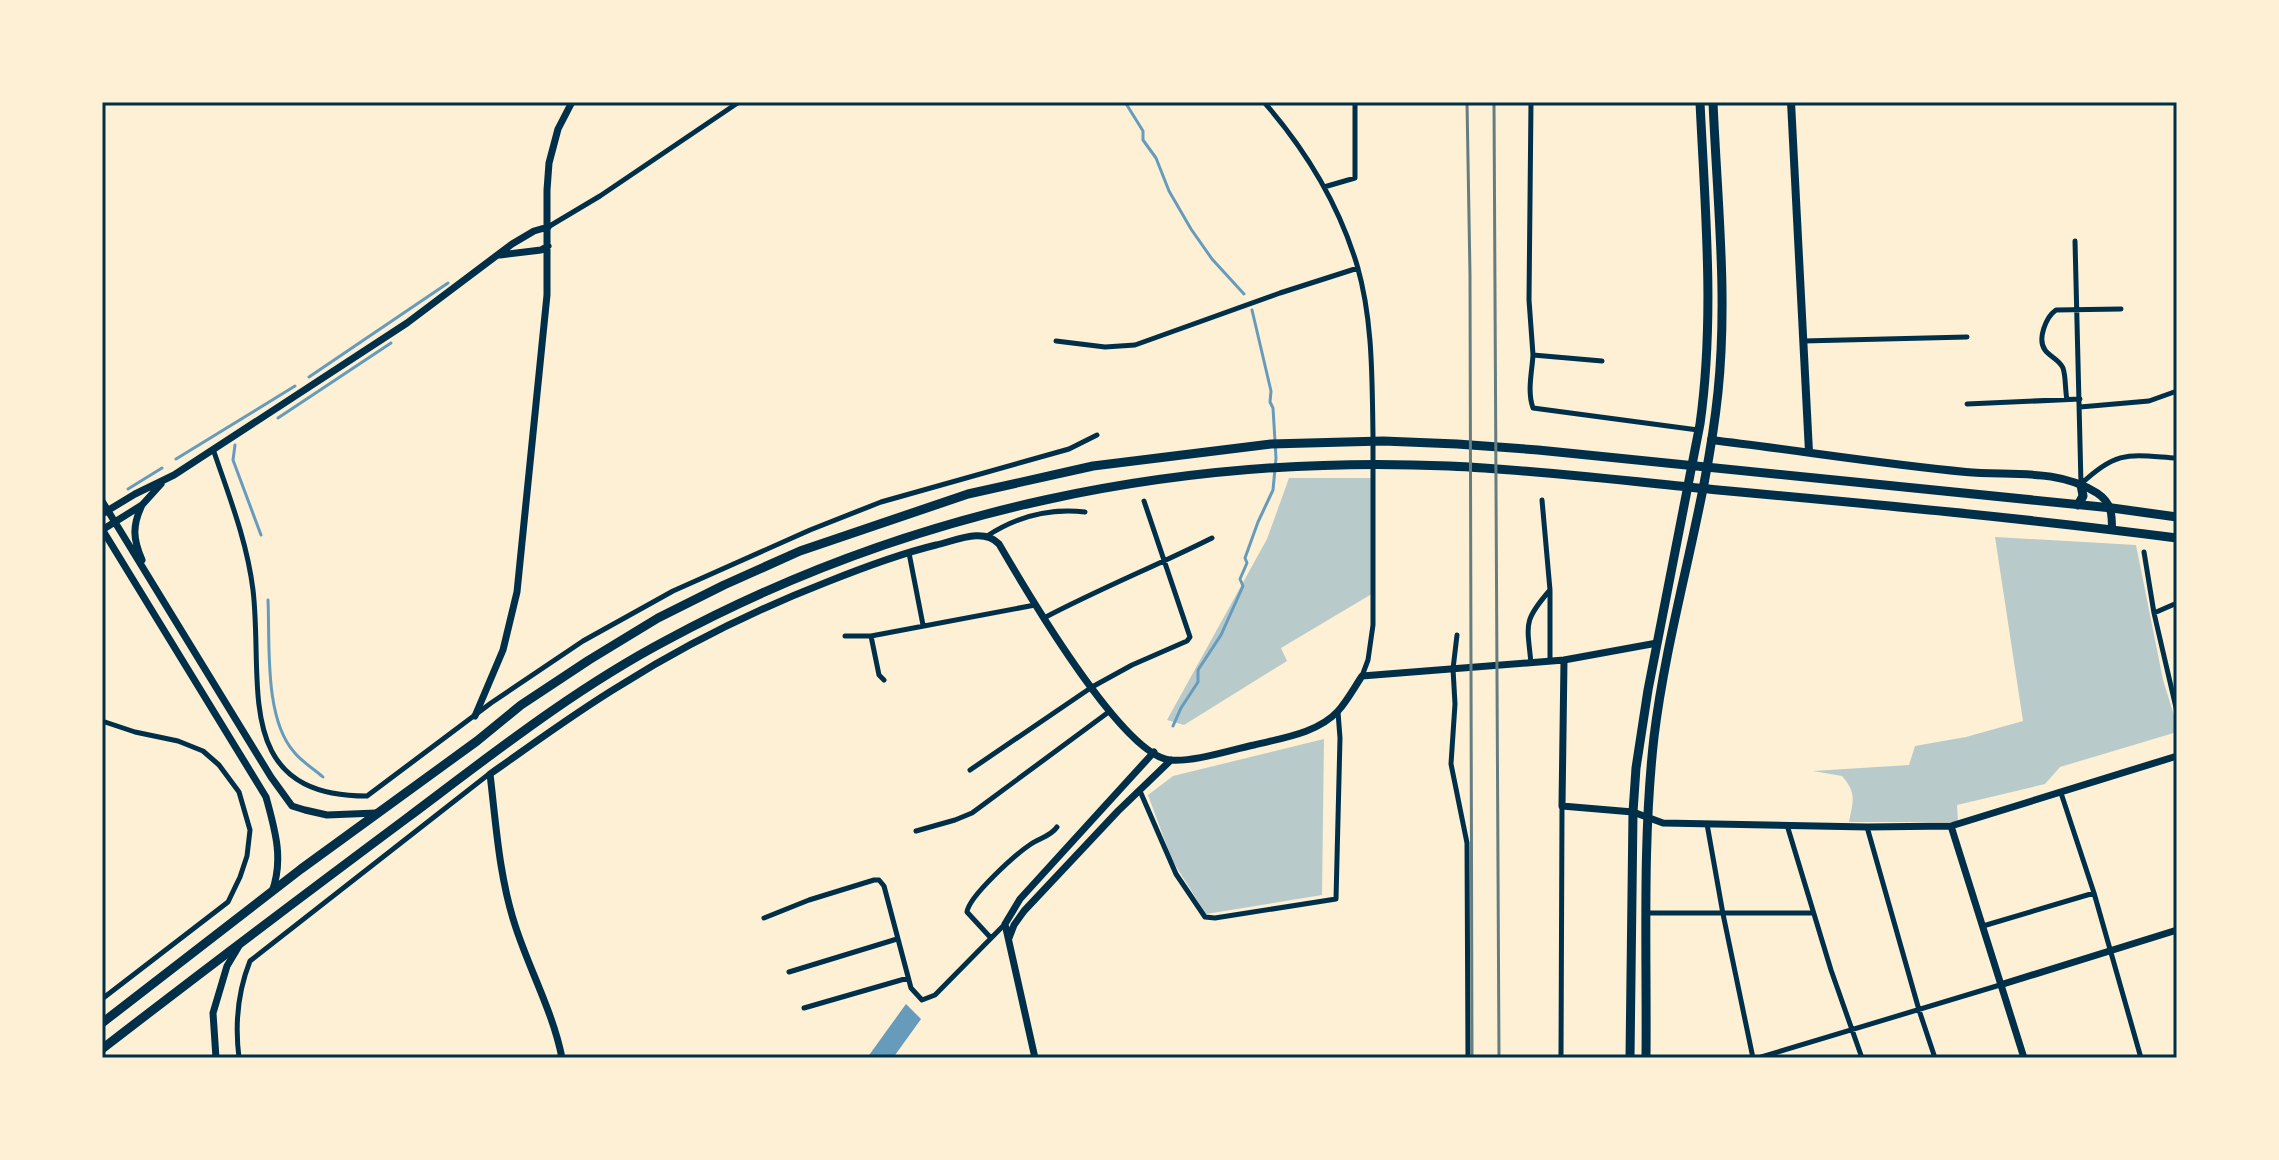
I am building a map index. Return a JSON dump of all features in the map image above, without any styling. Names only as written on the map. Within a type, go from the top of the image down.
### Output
[{"type":"main road","points":[[1630,1058],[1633,812],[1639,741],[1706,381],[1708,306],[1700,102]]},
{"type":"main road","points":[[1646,1058],[1648,817],[1655,734],[1718,390],[1722,310],[1713,102]]},
{"type":"main road","points":[[1791,102],[1809,452]]},
{"type":"main road","points":[[1711,440],[1967,472],[2047,475],[2081,485],[2103,497],[2112,508],[2112,530]]},
{"type":"main road","points":[[102,1023],[521,705],[658,618],[800,551],[955,498],[1029,479],[1093,466],[1271,444],[1383,441],[1457,444],[1812,477],[2177,517]]},
{"type":"main road","points":[[102,1049],[510,741],[611,671],[729,608],[805,573],[904,537],[1020,504],[1127,483],[1238,469],[1447,466],[1808,498],[2177,538]]},
{"type":"main road","points":[[2078,505],[2083,496],[2081,485]]},
{"type":"street","points":[[475,716],[503,650],[517,592],[547,304],[549,163],[558,129],[572,102]]},
{"type":"street","points":[[105,513],[135,494],[163,482],[407,323],[512,244],[600,196],[739,102]]},
{"type":"street","points":[[239,1058],[239,1000],[250,961],[490,774],[621,684],[708,635],[777,601],[909,553],[981,535],[999,544],[1035,605],[1110,711],[1132,736],[1171,760],[1277,739],[1317,726],[1338,711],[1362,676],[1373,625],[1373,412],[1369,322],[1358,268],[1346,233],[1324,187],[1264,102]]},
{"type":"street","points":[[1324,187],[1355,178],[1355,102]]},
{"type":"street","points":[[1531,102],[1529,300],[1533,408],[1699,430]]},
{"type":"street","points":[[2075,241],[2081,485]]},
{"type":"street","points":[[498,255],[541,250],[548,246]]},
{"type":"street","points":[[1056,341],[1105,347],[1135,345],[1358,268]]},
{"type":"street","points":[[2067,400],[2063,368],[2057,359],[2045,351],[2042,342],[2047,319],[2056,310],[2121,309]]},
{"type":"street","points":[[1803,341],[1967,337]]},
{"type":"street","points":[[1533,355],[1602,361]]},
{"type":"street","points":[[2080,407],[2149,401],[2177,391]]},
{"type":"street","points":[[1967,404],[2080,399]]},
{"type":"street","points":[[213,449],[247,552],[253,592],[259,717],[267,744],[278,762],[299,780],[328,794],[367,796],[583,641],[673,591],[881,502],[1069,449],[1097,435]]},
{"type":"street","points":[[2081,485],[2096,470],[2123,456],[2177,458]]},
{"type":"street","points":[[163,482],[142,505],[102,529],[266,797],[279,852],[271,894]]},
{"type":"street","points":[[1542,500],[1550,590],[1550,661]]},
{"type":"street","points":[[102,501],[105,513],[115,522],[271,777],[292,806],[327,815],[376,813]]},
{"type":"street","points":[[970,770],[1092,687],[1190,637],[1144,501]]},
{"type":"street","points":[[142,505],[136,517],[134,536],[150,580]]},
{"type":"street","points":[[987,536],[1007,524],[1050,511],[1085,512]]},
{"type":"street","points":[[1044,618],[1212,538]]},
{"type":"street","points":[[2144,552],[2154,613],[2177,712]]},
{"type":"street","points":[[909,553],[923,625]]},
{"type":"street","points":[[1531,663],[1527,630],[1529,620],[1532,611],[1550,590]]},
{"type":"street","points":[[2154,613],[2177,603]]},
{"type":"street","points":[[845,636],[871,636],[1035,605]]},
{"type":"street","points":[[1457,635],[1453,669],[1455,704],[1451,764],[1467,843],[1468,1058]]},
{"type":"street","points":[[871,636],[879,675],[884,680]]},
{"type":"street","points":[[1362,676],[1564,660],[1657,643]]},
{"type":"street","points":[[1561,1058],[1564,660]]},
{"type":"street","points":[[916,831],[972,813],[1110,711]]},
{"type":"street","points":[[1139,790],[1176,874],[1205,917],[1336,899],[1338,711]]},
{"type":"street","points":[[102,721],[178,741],[203,751],[219,765],[239,792],[250,830],[247,856],[228,902],[102,999]]},
{"type":"street","points":[[764,918],[809,900],[879,880],[884,886],[908,978],[916,995],[922,1000],[928,999],[1005,924],[1020,899],[1154,752]]},
{"type":"street","points":[[1562,806],[1633,812],[1663,823],[1951,826],[2177,756]]},
{"type":"street","points":[[1008,940],[1024,911],[1171,760]]},
{"type":"street","points":[[490,774],[508,902],[562,1058]]},
{"type":"street","points":[[2061,793],[2111,951],[2138,1057]]},
{"type":"street","points":[[1707,824],[1723,914],[1756,1058],[2177,930]]},
{"type":"street","points":[[1787,825],[1862,1058]]},
{"type":"street","points":[[1951,826],[2024,1058]]},
{"type":"street","points":[[990,937],[967,912],[968,904],[1028,846],[1057,827]]},
{"type":"street","points":[[1867,827],[1935,1058]]},
{"type":"street","points":[[1983,926],[2094,893]]},
{"type":"street","points":[[1647,913],[1813,913]]},
{"type":"street","points":[[1005,924],[1035,1058]]},
{"type":"street","points":[[789,972],[897,939]]},
{"type":"street","points":[[216,1058],[213,1013],[227,966],[242,941]]},
{"type":"street","points":[[804,1008],[908,978]]},
{"type":"shaded area","points":[[1289,478],[1373,478],[1375,592],[1281,648],[1287,661],[1184,725],[1167,720],[1267,539]]},
{"type":"shaded area","points":[[1995,537],[2136,545],[2163,680],[2177,732],[2060,767],[2045,784],[1957,805],[1958,822],[1849,822],[1853,798],[1847,782],[1842,776],[1813,771],[1909,765],[1915,746],[1966,737],[2023,721]]},
{"type":"shaded area","points":[[1324,739],[1322,895],[1206,914],[1172,860],[1148,795],[1173,776]]},
{"type":"water","points":[[906,1004],[921,1019],[893,1058],[867,1058]]},
{"type":"waterway","points":[[1125,102],[1143,131],[1143,140],[1156,158],[1169,191],[1191,229],[1212,259],[1244,294]]},
{"type":"waterway","points":[[309,377],[448,283]]},
{"type":"waterway","points":[[1173,726],[1198,682],[1198,670],[1221,635],[1243,586],[1240,579],[1247,563],[1245,558],[1273,490],[1276,458],[1273,408],[1252,310]]},
{"type":"waterway","points":[[278,418],[391,343]]},
{"type":"waterway","points":[[176,459],[295,386]]},
{"type":"waterway","points":[[235,445],[233,460],[261,535]]},
{"type":"waterway","points":[[128,489],[162,468]]},
{"type":"waterway","points":[[268,600],[270,680],[278,720],[284,738],[294,752],[323,777]]},
{"type":"railway","points":[[1467,102],[1472,1058]]},
{"type":"railway","points":[[1494,102],[1499,1058]]}]
